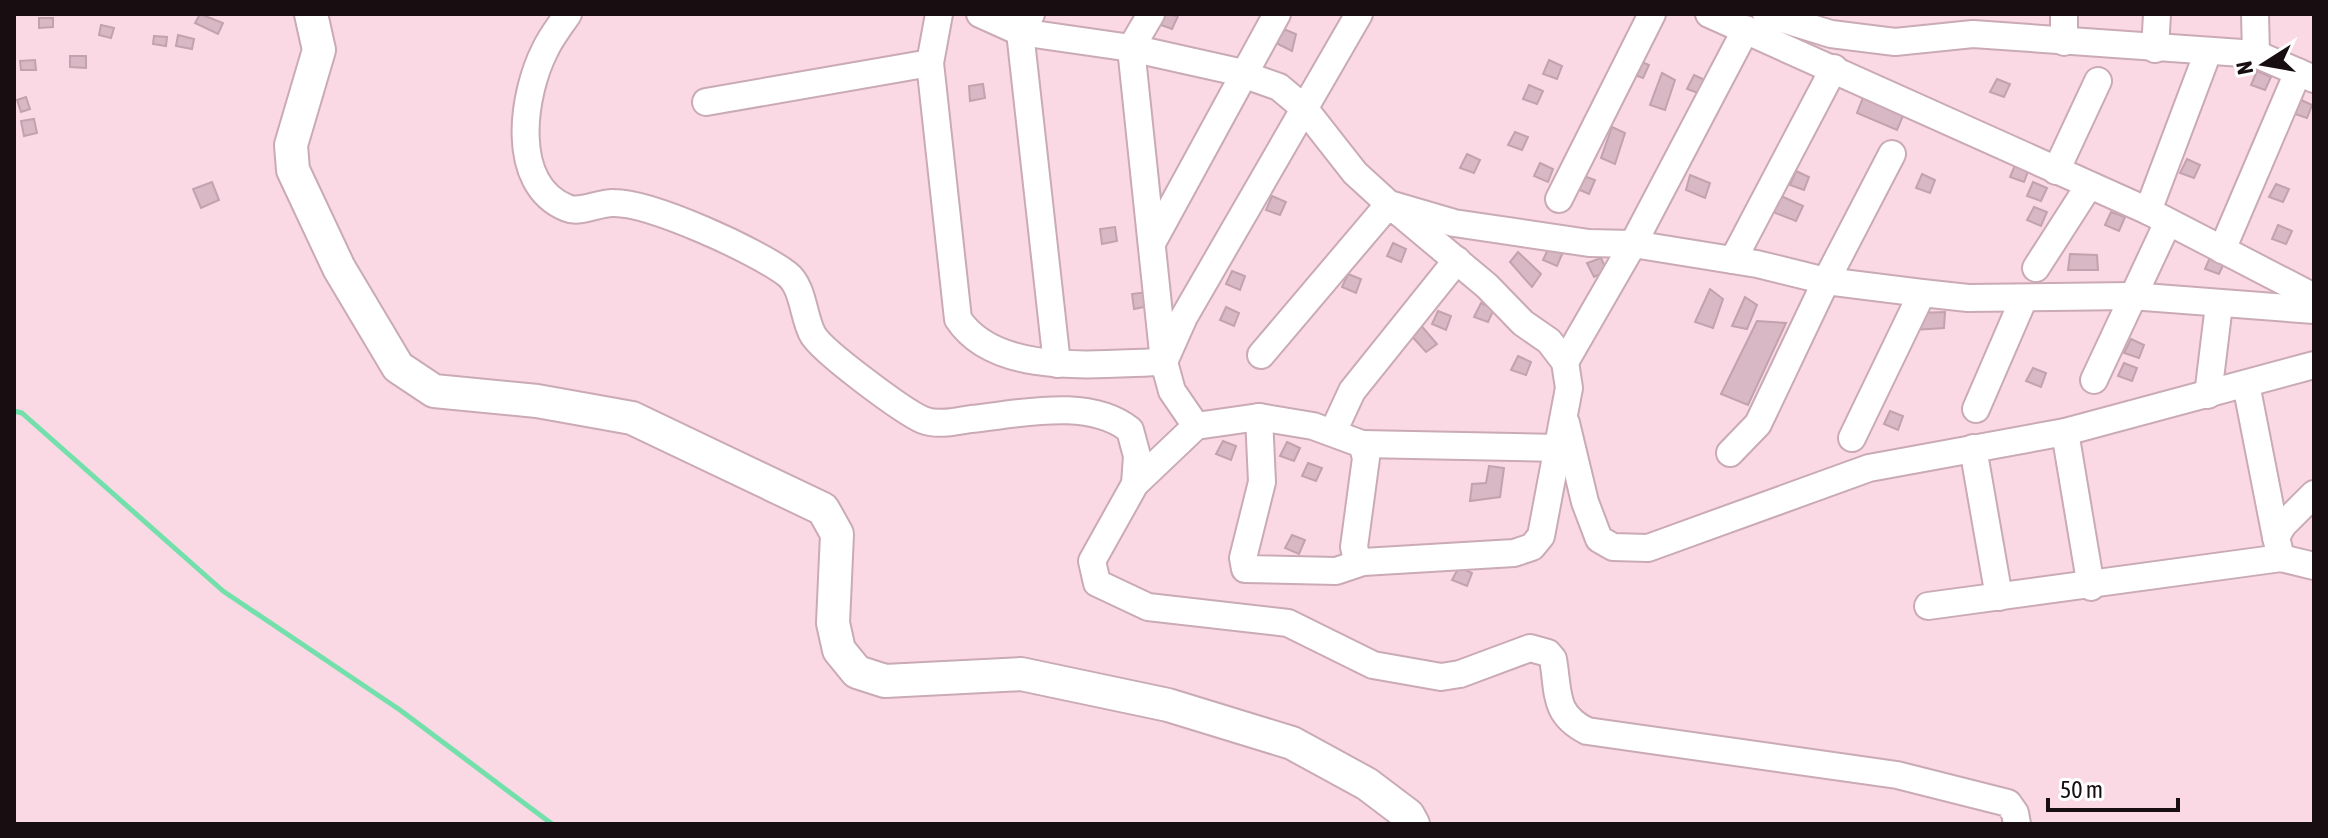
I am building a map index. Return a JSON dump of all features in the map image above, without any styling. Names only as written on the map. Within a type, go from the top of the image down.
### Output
[{"type":"main road","points":[[311,14],[317,25],[319,50],[291,145],[293,170],[339,268],[398,367],[434,391],[537,401],[632,418],[823,509],[837,534],[833,623],[839,650],[857,672],[885,681],[1021,674],[1168,705],[1292,743],[1367,784],[1408,815],[1413,824]]},
{"type":"street","points":[[568,14],[545,50],[528,112],[525,143],[537,180],[552,197],[567,208],[579,210],[617,202],[671,218],[734,245],[789,275],[795,283],[815,338],[830,354],[924,421],[1077,412],[1107,414],[1130,430],[1137,456],[1135,484]]},
{"type":"street","points":[[939,14],[930,63],[958,319],[981,343],[1004,354],[1057,364],[1164,362]]},
{"type":"street","points":[[980,14],[1131,48],[1279,87],[1304,108],[1355,173],[1457,260],[1523,323],[1549,341],[1565,362],[1569,388],[1541,536],[1532,547],[1514,553],[1469,557],[1363,562],[1336,571],[1245,569],[1243,558],[1262,482],[1259,417]]},
{"type":"street","points":[[1151,14],[1131,48],[1164,362],[1172,391],[1196,426]]},
{"type":"street","points":[[1152,243],[1277,14]]},
{"type":"street","points":[[1164,362],[1184,317],[1359,14]]},
{"type":"street","points":[[1559,199],[1652,14]]},
{"type":"street","points":[[1709,14],[1756,22],[1834,24],[1895,42],[1973,24],[2064,42],[2256,54],[2306,76],[2222,250]]},
{"type":"street","points":[[2064,14],[2064,42]]},
{"type":"street","points":[[2155,49],[2157,14]]},
{"type":"street","points":[[2255,14],[2256,54]]},
{"type":"street","points":[[1756,22],[1834,68],[2088,187],[2158,216],[2312,294]]},
{"type":"street","points":[[1565,362],[1756,22]]},
{"type":"street","points":[[1026,23],[1057,364]]},
{"type":"street","points":[[2094,380],[2131,296],[2208,52]]},
{"type":"street","points":[[706,102],[930,63]]},
{"type":"street","points":[[1733,260],[1834,68]]},
{"type":"street","points":[[2056,171],[2098,81]]},
{"type":"street","points":[[1730,453],[1758,424],[1826,281],[1892,154]]},
{"type":"street","points":[[2036,268],[2088,187]]},
{"type":"street","points":[[1389,204],[1454,223],[1589,243],[1633,244],[1733,260],[1826,281],[1922,293],[2024,298],[2131,296],[2219,305],[2312,294]]},
{"type":"street","points":[[1261,355],[1389,204]]},
{"type":"street","points":[[1333,432],[1352,391],[1457,260]]},
{"type":"street","points":[[1852,438],[1922,293]]},
{"type":"street","points":[[1976,409],[2024,298]]},
{"type":"street","points":[[2208,395],[2219,305]]},
{"type":"street","points":[[1564,414],[1592,526],[1599,539],[1613,547],[1648,548],[1869,468],[2065,432],[2314,365]]},
{"type":"street","points":[[2246,384],[2278,548]]},
{"type":"street","points":[[1558,448],[1362,444],[1333,432],[1259,417],[1196,426],[1135,484],[1096,550],[1092,571],[1097,583],[1148,607],[1288,623],[1373,665],[1441,677],[1460,674],[1530,648],[1540,648],[1553,659],[1560,705],[1568,721],[1587,731],[1897,775],[2008,803],[2015,813],[2017,824]]},
{"type":"street","points":[[2065,432],[2091,587]]},
{"type":"street","points":[[1362,444],[1366,458],[1354,553],[1363,562]]},
{"type":"street","points":[[1973,448],[1999,597]]},
{"type":"street","points":[[2278,548],[2283,525],[2314,494]]},
{"type":"street","points":[[1928,606],[2091,587],[2278,548],[2314,566]]},
{"type":"building","points":[[200,14],[223,23],[218,34],[195,23]]},
{"type":"building","points":[[1163,14],[1178,16],[1172,29],[1158,24]]},
{"type":"building","points":[[39,18],[53,18],[53,27],[39,28]]},
{"type":"building","points":[[101,25],[114,28],[111,38],[99,35]]},
{"type":"building","points":[[1281,28],[1296,34],[1292,51],[1274,42]]},
{"type":"building","points":[[178,35],[194,39],[192,49],[176,46]]},
{"type":"building","points":[[154,36],[167,37],[166,46],[153,44]]},
{"type":"building","points":[[70,56],[86,56],[86,68],[70,67]]},
{"type":"building","points":[[1635,59],[1649,65],[1643,78],[1629,73]]},
{"type":"building","points":[[35,60],[36,70],[21,70],[20,61]]},
{"type":"building","points":[[1549,60],[1562,66],[1557,79],[1543,74]]},
{"type":"building","points":[[2257,71],[2271,77],[2265,90],[2251,85]]},
{"type":"building","points":[[1662,73],[1675,80],[1665,110],[1650,105]]},
{"type":"building","points":[[1694,75],[1707,81],[1701,94],[1687,89]]},
{"type":"building","points":[[1997,79],[2010,84],[2004,97],[1990,92]]},
{"type":"building","points":[[983,84],[985,98],[970,101],[969,86]]},
{"type":"building","points":[[1529,85],[1543,91],[1537,104],[1523,99]]},
{"type":"building","points":[[1864,95],[1905,111],[1897,130],[1857,113]]},
{"type":"building","points":[[26,97],[30,109],[21,112],[17,100]]},
{"type":"building","points":[[2299,99],[2312,105],[2307,118],[2292,113]]},
{"type":"building","points":[[34,119],[37,133],[24,136],[21,121]]},
{"type":"building","points":[[1612,127],[1625,133],[1615,164],[1601,158]]},
{"type":"building","points":[[1515,132],[1528,137],[1522,150],[1508,145]]},
{"type":"building","points":[[1467,154],[1480,160],[1474,173],[1460,168]]},
{"type":"building","points":[[2187,159],[2200,165],[2194,178],[2180,173]]},
{"type":"building","points":[[1540,163],[1553,169],[1548,182],[1534,176]]},
{"type":"building","points":[[2016,163],[2029,169],[2024,182],[2010,177]]},
{"type":"building","points":[[1796,171],[1809,177],[1804,190],[1790,185]]},
{"type":"building","points":[[1922,174],[1935,180],[1930,193],[1916,188]]},
{"type":"building","points":[[1581,175],[1595,180],[1589,194],[1575,188]]},
{"type":"building","points":[[1690,175],[1710,183],[1705,198],[1686,190]]},
{"type":"building","points":[[212,182],[219,200],[201,208],[193,189]]},
{"type":"building","points":[[2033,182],[2047,188],[2041,201],[2027,196]]},
{"type":"building","points":[[2276,184],[2289,189],[2283,202],[2269,197]]},
{"type":"building","points":[[1272,196],[1286,202],[1280,215],[1266,210]]},
{"type":"building","points":[[1781,196],[1803,206],[1796,221],[1773,212]]},
{"type":"building","points":[[2034,207],[2047,212],[2041,226],[2027,220]]},
{"type":"building","points":[[2111,212],[2125,217],[2119,231],[2105,225]]},
{"type":"building","points":[[2278,225],[2292,231],[2286,244],[2272,239]]},
{"type":"building","points":[[1115,227],[1117,241],[1102,244],[1100,229]]},
{"type":"building","points":[[1393,243],[1406,249],[1401,262],[1387,256]]},
{"type":"building","points":[[1549,247],[1563,252],[1557,266],[1543,260]]},
{"type":"building","points":[[1518,252],[1541,274],[1532,287],[1510,262]]},
{"type":"building","points":[[2070,254],[2097,255],[2098,270],[2068,270]]},
{"type":"building","points":[[2211,255],[2225,261],[2219,274],[2205,269]]},
{"type":"building","points":[[1601,258],[1607,271],[1594,277],[1587,263]]},
{"type":"building","points":[[1232,271],[1245,276],[1240,290],[1226,284]]},
{"type":"building","points":[[1348,274],[1361,279],[1356,293],[1342,287]]},
{"type":"building","points":[[1710,289],[1723,299],[1713,328],[1695,322]]},
{"type":"building","points":[[1147,292],[1149,306],[1134,309],[1132,294]]},
{"type":"building","points":[[1745,297],[1757,305],[1747,329],[1732,326]]},
{"type":"building","points":[[1481,303],[1494,309],[1488,322],[1474,317]]},
{"type":"building","points":[[1226,307],[1239,313],[1234,326],[1220,320]]},
{"type":"building","points":[[1438,311],[1451,316],[1446,330],[1432,324]]},
{"type":"building","points":[[1945,312],[1944,328],[1914,330],[1917,313]]},
{"type":"building","points":[[1757,321],[1786,323],[1748,405],[1721,394]]},
{"type":"building","points":[[1418,322],[1437,344],[1426,352],[1408,332]]},
{"type":"building","points":[[2131,339],[2144,345],[2139,358],[2124,353]]},
{"type":"building","points":[[1518,356],[1531,362],[1526,375],[1511,370]]},
{"type":"building","points":[[2124,363],[2137,368],[2132,381],[2118,376]]},
{"type":"building","points":[[2033,368],[2046,373],[2041,387],[2026,381]]},
{"type":"building","points":[[1890,411],[1903,416],[1898,430],[1884,424]]},
{"type":"building","points":[[1223,441],[1236,446],[1231,460],[1216,454]]},
{"type":"building","points":[[1287,442],[1300,448],[1294,461],[1280,456]]},
{"type":"building","points":[[1308,463],[1322,468],[1316,481],[1302,476]]},
{"type":"building","points":[[1489,466],[1504,468],[1500,497],[1470,501],[1472,484],[1486,483]]},
{"type":"building","points":[[1292,535],[1305,540],[1299,554],[1285,548]]},
{"type":"building","points":[[1459,567],[1472,573],[1467,586],[1452,580]]},
{"type":"waterway","points":[[14,411],[22,413],[223,591],[400,710],[552,824]]}]
